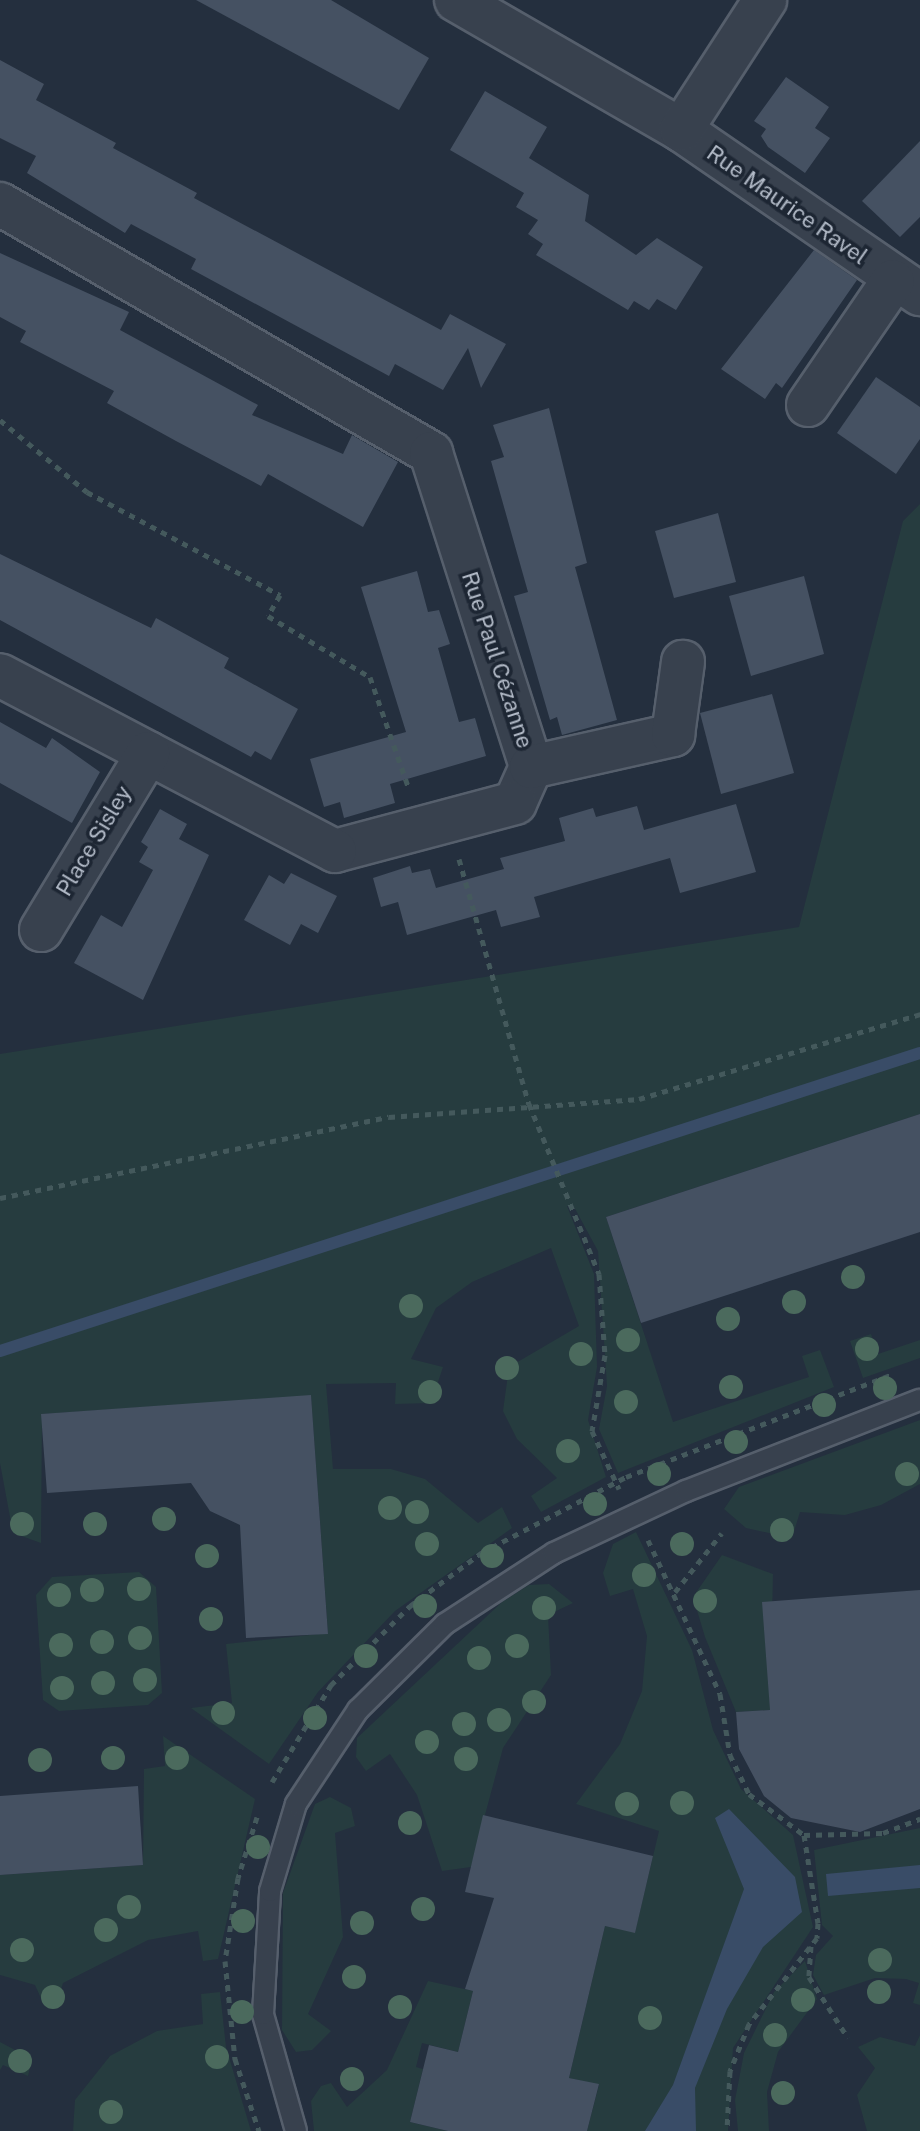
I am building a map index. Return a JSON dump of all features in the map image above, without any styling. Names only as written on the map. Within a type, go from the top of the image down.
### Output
[{"type":"street","name":"Rue Maurice Ravel","points":[[456,0],[681,130],[907,287],[808,405]]},
{"type":"street","points":[[681,130],[765,0]]},
{"type":"street","name":"Rue Paul Cézanne","points":[[0,204],[431,453],[531,767],[515,803],[335,851],[0,675]]},
{"type":"street","points":[[531,767],[673,735],[683,662]]},
{"type":"street","name":"Place Sisley","points":[[41,930],[148,753]]},
{"type":"lane","points":[[296,2131],[268,2049],[261,1977],[281,1845],[320,1758],[397,1667],[445,1624],[554,1553],[634,1516],[920,1400]]},
{"type":"path","points":[[0,420],[87,492],[280,595],[268,616],[361,669],[377,689],[435,824],[529,1104],[599,1274],[605,1355],[592,1431],[616,1483],[675,1592],[720,1694],[730,1755],[749,1794],[804,1835],[883,1833],[920,1819]]},
{"type":"path","points":[[0,1198],[306,1131],[529,1104],[639,1099],[920,1014]]},
{"type":"path","points":[[259,2131],[235,2059],[225,1961],[247,1841],[276,1768],[331,1685],[410,1606],[481,1553],[616,1483],[906,1370]]},
{"type":"path","points":[[675,1592],[722,1533]]},
{"type":"path","points":[[804,1835],[818,1923],[811,1945],[809,1977],[848,2038]]},
{"type":"path","points":[[727,2131],[730,2071],[749,2024],[811,1945]]},
{"type":"green space","points":[[920,504],[920,1114],[606,1217],[673,1422],[809,1377],[802,1356],[820,1350],[834,1387],[618,1473],[599,1429],[607,1386],[598,1251],[573,1205],[567,1206],[594,1274],[597,1367],[588,1420],[606,1477],[541,1512],[531,1496],[557,1478],[517,1439],[503,1411],[509,1367],[579,1326],[551,1248],[472,1282],[436,1308],[411,1359],[443,1367],[431,1403],[395,1404],[396,1383],[326,1384],[333,1469],[391,1469],[425,1479],[478,1523],[502,1507],[512,1528],[395,1611],[318,1692],[269,1764],[191,1708],[232,1703],[226,1644],[328,1633],[311,1396],[42,1414],[41,1543],[13,1533],[0,1463],[0,1054],[799,927],[903,521]]},
{"type":"green space","points":[[871,1334],[878,1354],[920,1340],[920,1358],[863,1378],[850,1341]]},
{"type":"green space","points":[[920,1420],[920,1484],[881,1505],[845,1515],[800,1512],[792,1538],[746,1528],[724,1509],[739,1487]]},
{"type":"green space","points":[[636,1532],[692,1650],[713,1730],[741,1789],[793,1835],[813,1927],[733,2048],[728,2131],[587,2131],[599,2085],[569,2078],[605,1926],[635,1932],[659,1831],[576,1804],[620,1744],[642,1691],[647,1636],[633,1589],[610,1596],[603,1573],[613,1544]]},
{"type":"green space","points":[[722,1555],[773,1574],[770,1710],[736,1712],[705,1637],[693,1597]]},
{"type":"green space","points":[[139,1572],[156,1587],[162,1693],[148,1705],[59,1711],[43,1700],[36,1595],[52,1577]]},
{"type":"green space","points":[[549,1584],[573,1603],[548,1615],[551,1675],[503,1748],[471,1867],[442,1871],[417,1795],[390,1754],[366,1771],[356,1757],[357,1738],[502,1602],[529,1585]]},
{"type":"green space","points":[[163,1736],[255,1799],[218,1959],[203,1961],[198,1931],[148,1940],[63,1983],[57,2003],[44,2005],[35,1985],[0,1975],[0,1875],[143,1865],[144,1769],[165,1766]]},
{"type":"green space","points":[[330,1797],[351,1808],[355,1826],[335,1833],[343,1937],[308,2014],[331,2031],[312,2050],[296,2052],[282,2030],[283,1893],[315,1804]]},
{"type":"green space","points":[[920,1828],[920,2005],[913,2003],[919,1983],[906,1979],[875,1978],[824,1995],[813,1975],[816,1955],[833,1936],[822,1925],[814,1850]]},
{"type":"green space","points":[[805,1961],[817,1999],[778,2052],[767,2092],[769,2131],[738,2131],[735,2100],[744,2053],[774,1992]]},
{"type":"green space","points":[[428,1981],[473,1991],[458,2052],[422,2043],[416,2067],[423,2069],[410,2122],[448,2131],[314,2131],[311,2101],[321,2086],[331,2083],[347,2107],[387,2070]]},
{"type":"green space","points":[[220,1992],[226,2047],[251,2131],[73,2131],[75,2100],[110,2056],[157,2031],[203,2024],[201,1994]]},
{"type":"green space","points":[[920,2035],[920,2131],[867,2131],[857,2095],[875,2068],[858,2047],[880,2037],[915,2046]]},
{"type":"green space","points":[[0,2042],[32,2059],[28,2076],[3,2065],[0,2070]]},
{"type":"water","points":[[729,1809],[795,1877],[802,1912],[763,1947],[727,2009],[695,2088],[696,2131],[645,2131],[673,2085],[744,1889],[715,1818]]},
{"type":"water","points":[[920,1865],[920,1888],[828,1896],[826,1874]]},
{"type":"building","points":[[196,0],[331,0],[429,58],[399,110]]},
{"type":"building","points":[[0,60],[44,84],[36,100],[116,143],[113,148],[197,193],[194,198],[441,330],[450,314],[506,344],[481,388],[468,348],[443,390],[395,364],[389,376],[191,269],[196,259],[131,224],[125,233],[27,173],[36,156],[0,138]]},
{"type":"building","points":[[786,77],[829,107],[815,128],[830,138],[805,173],[768,147],[761,136],[766,129],[754,121]]},
{"type":"building","points":[[485,91],[547,127],[529,158],[589,195],[585,221],[636,255],[657,238],[703,267],[676,310],[657,299],[649,310],[634,301],[628,310],[536,255],[543,244],[528,234],[538,220],[516,207],[524,193],[450,150]]},
{"type":"building","points":[[920,141],[920,217],[900,237],[862,201]]},
{"type":"building","points":[[814,250],[857,280],[782,388],[776,383],[765,399],[721,369]]},
{"type":"building","points":[[0,253],[129,312],[120,330],[258,405],[252,415],[343,454],[352,435],[398,462],[363,527],[268,474],[261,486],[176,441],[107,403],[114,391],[20,342],[26,331],[0,317]]},
{"type":"building","points":[[876,377],[920,407],[920,439],[896,474],[837,433]]},
{"type":"building","points":[[549,408],[587,563],[575,567],[617,720],[562,735],[557,717],[550,720],[514,596],[528,592],[491,461],[504,457],[493,425]]},
{"type":"building","points":[[718,513],[736,582],[674,598],[655,531]]},
{"type":"building","points":[[0,554],[151,628],[156,618],[229,658],[224,668],[298,709],[271,760],[255,751],[251,757],[0,620]]},
{"type":"building","points":[[417,571],[428,612],[439,610],[450,644],[438,648],[459,722],[475,718],[486,756],[390,784],[395,803],[344,818],[340,802],[324,807],[310,759],[406,732],[361,587]]},
{"type":"building","points":[[804,576],[824,654],[751,676],[729,596]]},
{"type":"building","points":[[772,694],[794,773],[721,794],[700,713]]},
{"type":"building","points":[[0,722],[46,748],[52,738],[100,772],[72,823],[0,783]]},
{"type":"building","points":[[736,804],[756,872],[680,893],[670,858],[534,897],[540,917],[501,927],[496,910],[407,935],[398,902],[381,907],[373,878],[410,866],[412,873],[430,869],[436,888],[504,869],[500,858],[565,841],[559,818],[593,808],[596,817],[637,806],[644,830]]},
{"type":"building","points":[[160,809],[187,824],[179,839],[209,855],[143,1000],[74,963],[101,915],[122,927],[153,870],[139,862],[148,847],[141,842]]},
{"type":"building","points":[[291,873],[337,896],[318,933],[301,924],[290,945],[244,920],[269,875],[284,884]]},
{"type":"building","points":[[920,1114],[920,1232],[641,1323],[606,1217]]},
{"type":"building","points":[[311,1395],[328,1634],[246,1638],[240,1525],[210,1511],[191,1483],[47,1493],[41,1414]]},
{"type":"building","points":[[920,1590],[920,1809],[860,1832],[791,1818],[764,1796],[739,1749],[736,1712],[770,1710],[762,1602]]},
{"type":"building","points":[[138,1786],[143,1865],[0,1875],[0,1796]]},
{"type":"building","points":[[483,1815],[653,1856],[635,1933],[605,1926],[569,2078],[599,2084],[587,2131],[448,2131],[410,2122],[429,2045],[458,2052],[473,1991],[465,1989],[494,1898],[465,1892]]},
{"type":"waterway","points":[[0,1351],[920,1053]]}]
